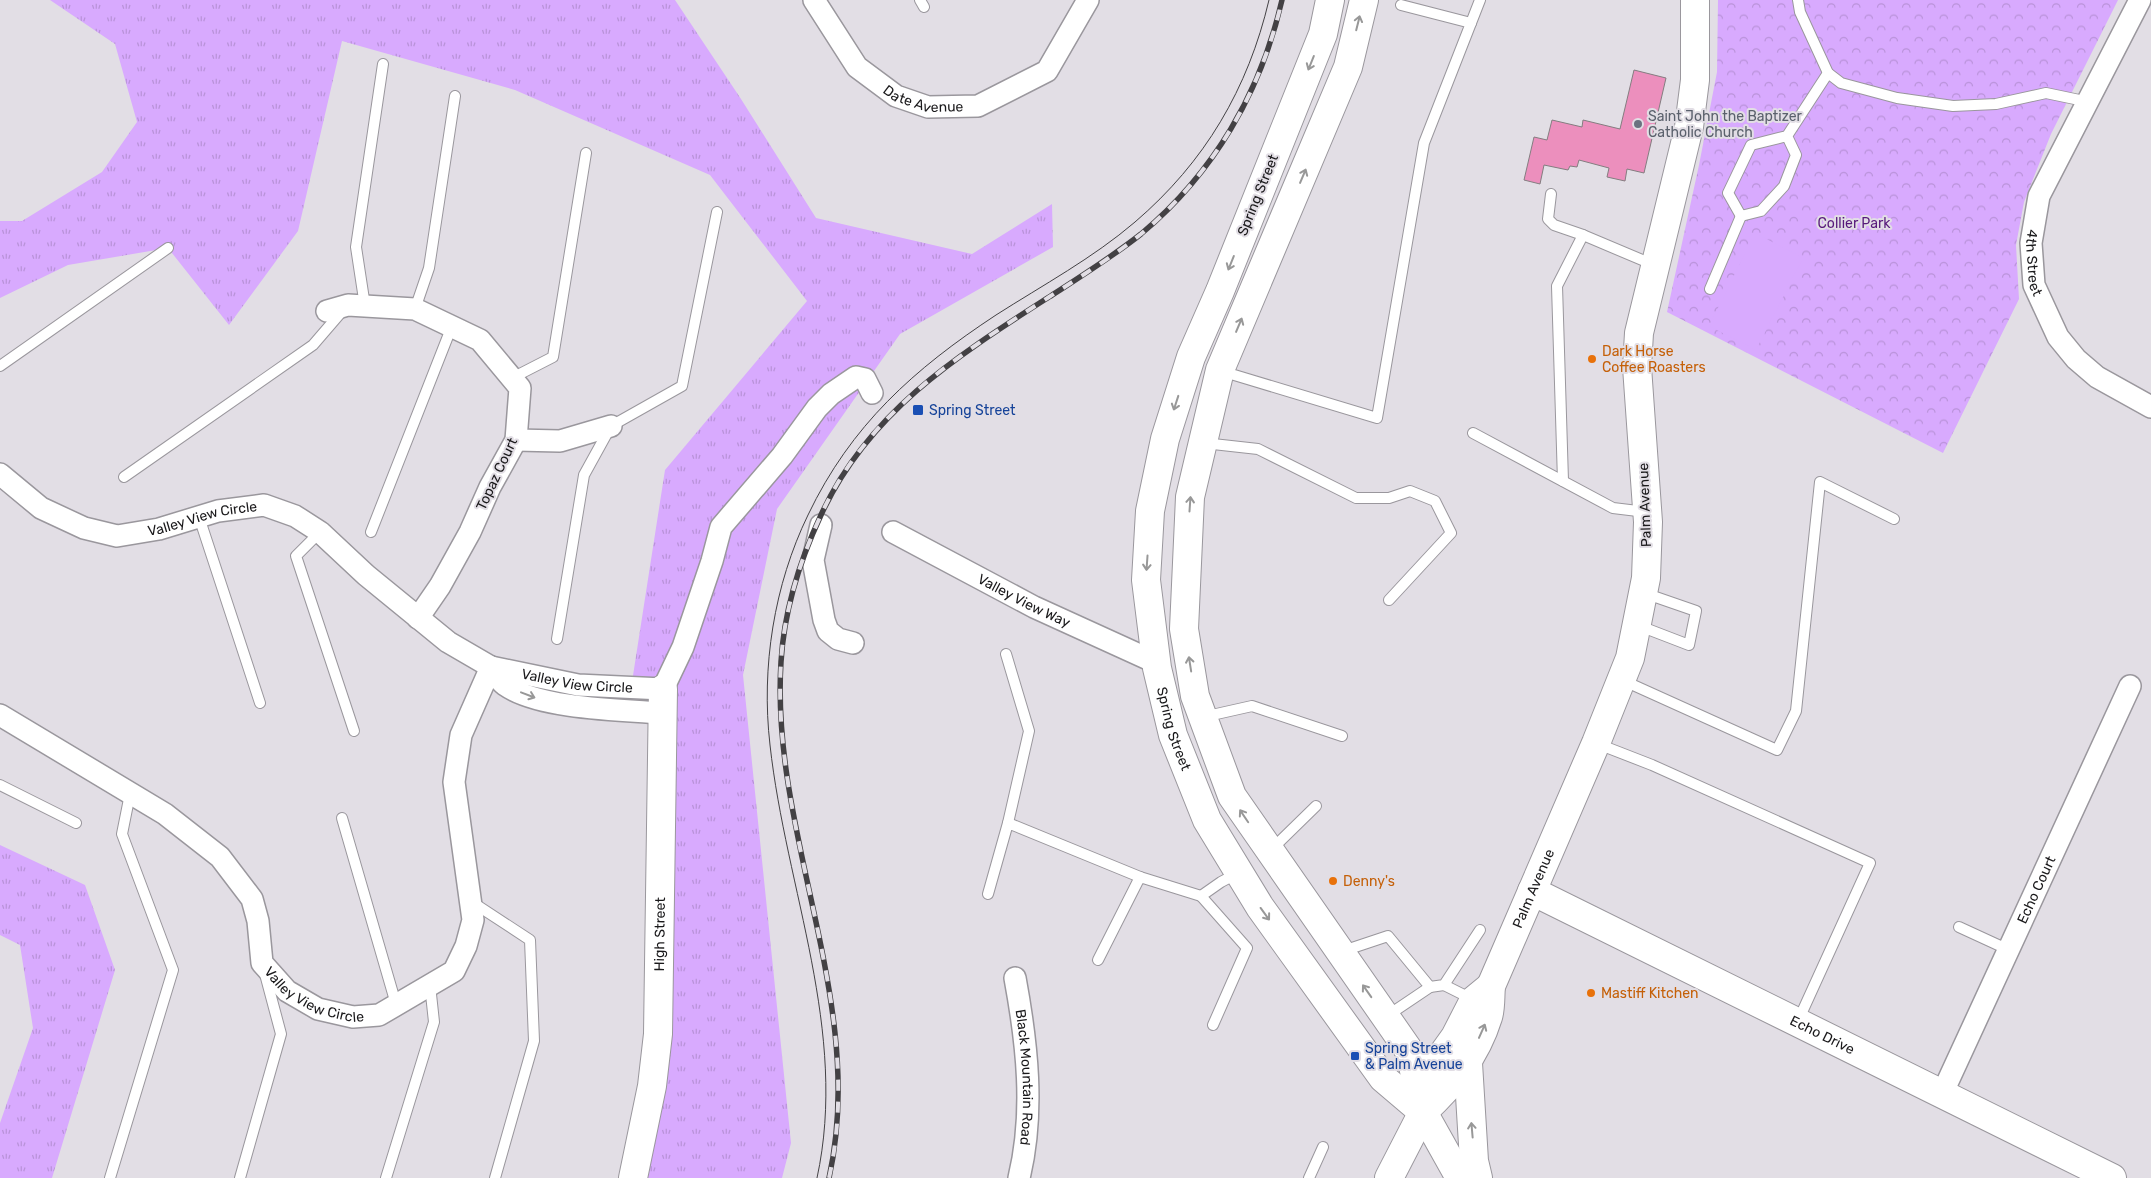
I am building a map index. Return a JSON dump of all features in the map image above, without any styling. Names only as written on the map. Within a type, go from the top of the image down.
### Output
[{"type":"main road","name":"Spring Street","points":[[1330,0],[1323,34],[1220,291],[1191,357],[1165,439],[1150,511],[1146,580],[1156,663],[1174,735],[1207,820],[1260,907],[1383,1078],[1423,1112]]},
{"type":"main road","name":"Spring Street","points":[[1364,0],[1348,67],[1220,370],[1190,497],[1184,629],[1195,696],[1232,796],[1410,1052],[1423,1112],[1460,1178]]},
{"type":"main road","name":"Palm Avenue","points":[[1423,1112],[1435,1065],[1455,1038],[1483,993],[1532,891],[1596,743],[1630,658],[1646,578],[1647,512],[1637,367],[1639,333],[1689,127],[1695,80],[1692,1]]},
{"type":"main road","name":"High Street","points":[[633,1178],[649,1103],[658,1034],[663,701]]},
{"type":"main road","points":[[1239,873],[1271,854]]},
{"type":"main road","name":"Echo Drive","points":[[1532,891],[1942,1094],[2084,1168],[2112,1178]]},
{"type":"main road","name":"Palm Avenue","points":[[1423,1112],[1449,1088],[1468,1063],[1489,1016],[1483,993]]},
{"type":"main road","points":[[1468,1063],[1474,1161],[1478,1178]]},
{"type":"main road","points":[[1389,1178],[1423,1112]]},
{"type":"street","name":"Date Avenue","points":[[814,0],[857,67],[896,96],[928,107],[978,106],[1047,71],[1082,6]]},
{"type":"street","name":"4th Street","points":[[2140,0],[2039,196],[2031,243],[2034,285],[2058,337],[2076,359],[2097,377],[2151,407]]},
{"type":"street","name":"Topaz Court","points":[[327,311],[357,305],[415,309],[480,340],[520,388],[516,440],[490,488],[466,540],[440,586],[418,618]]},
{"type":"street","points":[[490,667],[504,684],[531,696],[568,706],[663,701],[712,561],[721,527],[830,394],[856,377],[865,379],[872,393]]},
{"type":"street","points":[[516,440],[560,441],[611,426]]},
{"type":"street","name":"Valley View Circle","points":[[0,474],[41,508],[84,528],[117,536],[159,529],[218,511],[264,505],[295,516],[320,532],[366,575],[448,642],[490,667],[461,735],[454,782],[473,920],[466,946],[454,971],[379,1015],[353,1017],[318,1009],[287,990],[262,963],[258,921],[252,899],[220,857],[165,814],[0,715]]},
{"type":"street","points":[[821,525],[813,560],[824,620],[828,631],[838,639],[853,643]]},
{"type":"street","name":"Valley View Way","points":[[893,532],[1034,607],[1156,663]]},
{"type":"street","name":"Echo Court","points":[[1942,1094],[2130,686]]},
{"type":"street","name":"Black Mountain Road","points":[[1015,978],[1024,1030],[1028,1108],[1019,1178]]},
{"type":"lane","points":[[1220,370],[1377,418],[1424,143],[1480,0]]},
{"type":"lane","points":[[1798,0],[1804,21],[1828,73],[1841,83],[1897,98],[1953,106],[1996,104],[2046,93],[2089,102]]},
{"type":"lane","points":[[1400,4],[1471,23]]},
{"type":"lane","points":[[124,477],[313,345],[357,305],[356,247],[383,64]]},
{"type":"lane","points":[[1741,216],[1728,193],[1750,145],[1787,136],[1828,73]]},
{"type":"lane","points":[[415,309],[429,268],[455,96]]},
{"type":"lane","points":[[1741,216],[1761,211],[1784,186],[1796,155],[1787,136]]},
{"type":"lane","points":[[512,378],[553,356],[586,154]]},
{"type":"lane","points":[[1551,194],[1548,219],[1554,225],[1583,235],[1656,266]]},
{"type":"lane","points":[[557,639],[584,475],[611,426],[682,386],[717,212]]},
{"type":"lane","points":[[1710,289],[1741,216]]},
{"type":"lane","points":[[1563,481],[1557,286],[1583,235]]},
{"type":"lane","points":[[0,366],[168,248]]},
{"type":"lane","points":[[371,532],[452,326]]},
{"type":"lane","points":[[1474,433],[1613,508],[1647,512]]},
{"type":"lane","points":[[1203,443],[1258,449],[1356,498],[1389,498],[1410,491],[1435,501],[1451,533],[1389,600]]},
{"type":"lane","points":[[1621,679],[1777,750],[1796,711],[1820,482],[1894,519]]},
{"type":"lane","points":[[200,516],[260,704]]},
{"type":"lane","points":[[320,532],[296,556],[354,731]]},
{"type":"lane","points":[[1637,625],[1689,645],[1696,611],[1643,592]]},
{"type":"lane","points":[[988,894],[1008,824],[1029,731],[1006,654]]},
{"type":"lane","points":[[1202,717],[1252,706],[1342,736]]},
{"type":"lane","points":[[1596,743],[1652,765],[1870,864],[1798,1022]]},
{"type":"lane","points":[[0,785],[76,823]]},
{"type":"lane","points":[[110,1178],[173,970],[122,834],[130,794]]},
{"type":"lane","points":[[1271,854],[1316,806]]},
{"type":"lane","points":[[342,818],[396,1004]]},
{"type":"lane","points":[[1008,824],[1140,877],[1201,896],[1247,948],[1213,1025]]},
{"type":"lane","points":[[1201,896],[1221,882],[1239,873]]},
{"type":"lane","points":[[1098,960],[1140,877]]},
{"type":"lane","points":[[471,901],[530,940],[534,1041],[496,1178]]},
{"type":"lane","points":[[1959,927],[2009,950]]},
{"type":"lane","points":[[1444,985],[1480,930]]},
{"type":"lane","points":[[1340,952],[1388,936],[1430,987]]},
{"type":"lane","points":[[240,1178],[281,1034],[262,963]]},
{"type":"lane","points":[[386,1178],[434,1022],[430,985]]},
{"type":"lane","points":[[1385,1017],[1430,987],[1444,985],[1483,993]]},
{"type":"lane","points":[[1309,1178],[1323,1147]]},
{"type":"green space","points":[[50,0],[675,0],[741,99],[816,218],[972,254],[1052,204],[1053,247],[900,334],[777,509],[743,675],[791,1143],[782,1178],[632,1178],[643,1137],[663,689],[632,682],[665,470],[807,301],[710,175],[515,90],[342,41],[298,231],[229,325],[168,248],[68,265],[0,298],[0,221],[22,221],[102,172],[137,122],[115,44]]},
{"type":"green space","name":"Collier Park","points":[[1718,0],[2118,0],[2051,134],[2024,202],[2016,245],[2019,299],[1943,453],[1667,312],[1717,72]]},
{"type":"green space","points":[[1755,233],[1803,258],[1756,350],[1709,326]]},
{"type":"green space","points":[[0,845],[85,885],[115,970],[52,1178],[0,1178],[0,1123],[33,1028],[20,945],[0,935]]},
{"type":"building","name":"Saint John the Baptizer Catholic Church","points":[[1634,70],[1666,78],[1644,173],[1627,169],[1625,181],[1607,177],[1609,168],[1579,160],[1577,167],[1570,166],[1568,170],[1544,165],[1540,184],[1524,180],[1534,137],[1547,140],[1552,120],[1582,127],[1583,120],[1620,129]]},
{"type":"tram line","points":[[817,1178],[825,1123],[825,1069],[820,1015],[812,961],[778,799],[770,745],[767,686],[773,627],[786,570],[796,542],[825,483],[844,453],[865,426],[912,378],[966,335],[1119,235],[1160,199],[1183,175],[1203,149],[1236,94],[1260,33],[1269,0]]},
{"type":"railway","points":[[829,1178],[838,1113],[836,1048],[828,984],[789,791],[782,727],[781,662],[783,643],[789,605],[806,550],[821,515],[841,478],[864,446],[890,416],[918,390],[981,341],[1096,267],[1141,234],[1191,185],[1231,129],[1247,98],[1273,34],[1282,0]]},
{"type":"place","name":"Saint John the Baptizer Catholic Church","points":[[1638,124]]},
{"type":"place","name":"Dark Horse Coffee Roasters","points":[[1592,359]]},
{"type":"place","name":"Spring Street","points":[[918,410]]},
{"type":"place","name":"Denny's","points":[[1333,881]]},
{"type":"place","name":"Mastiff Kitchen","points":[[1591,993]]},
{"type":"place","name":"Spring Street & Palm Avenue","points":[[1355,1056]]}]
